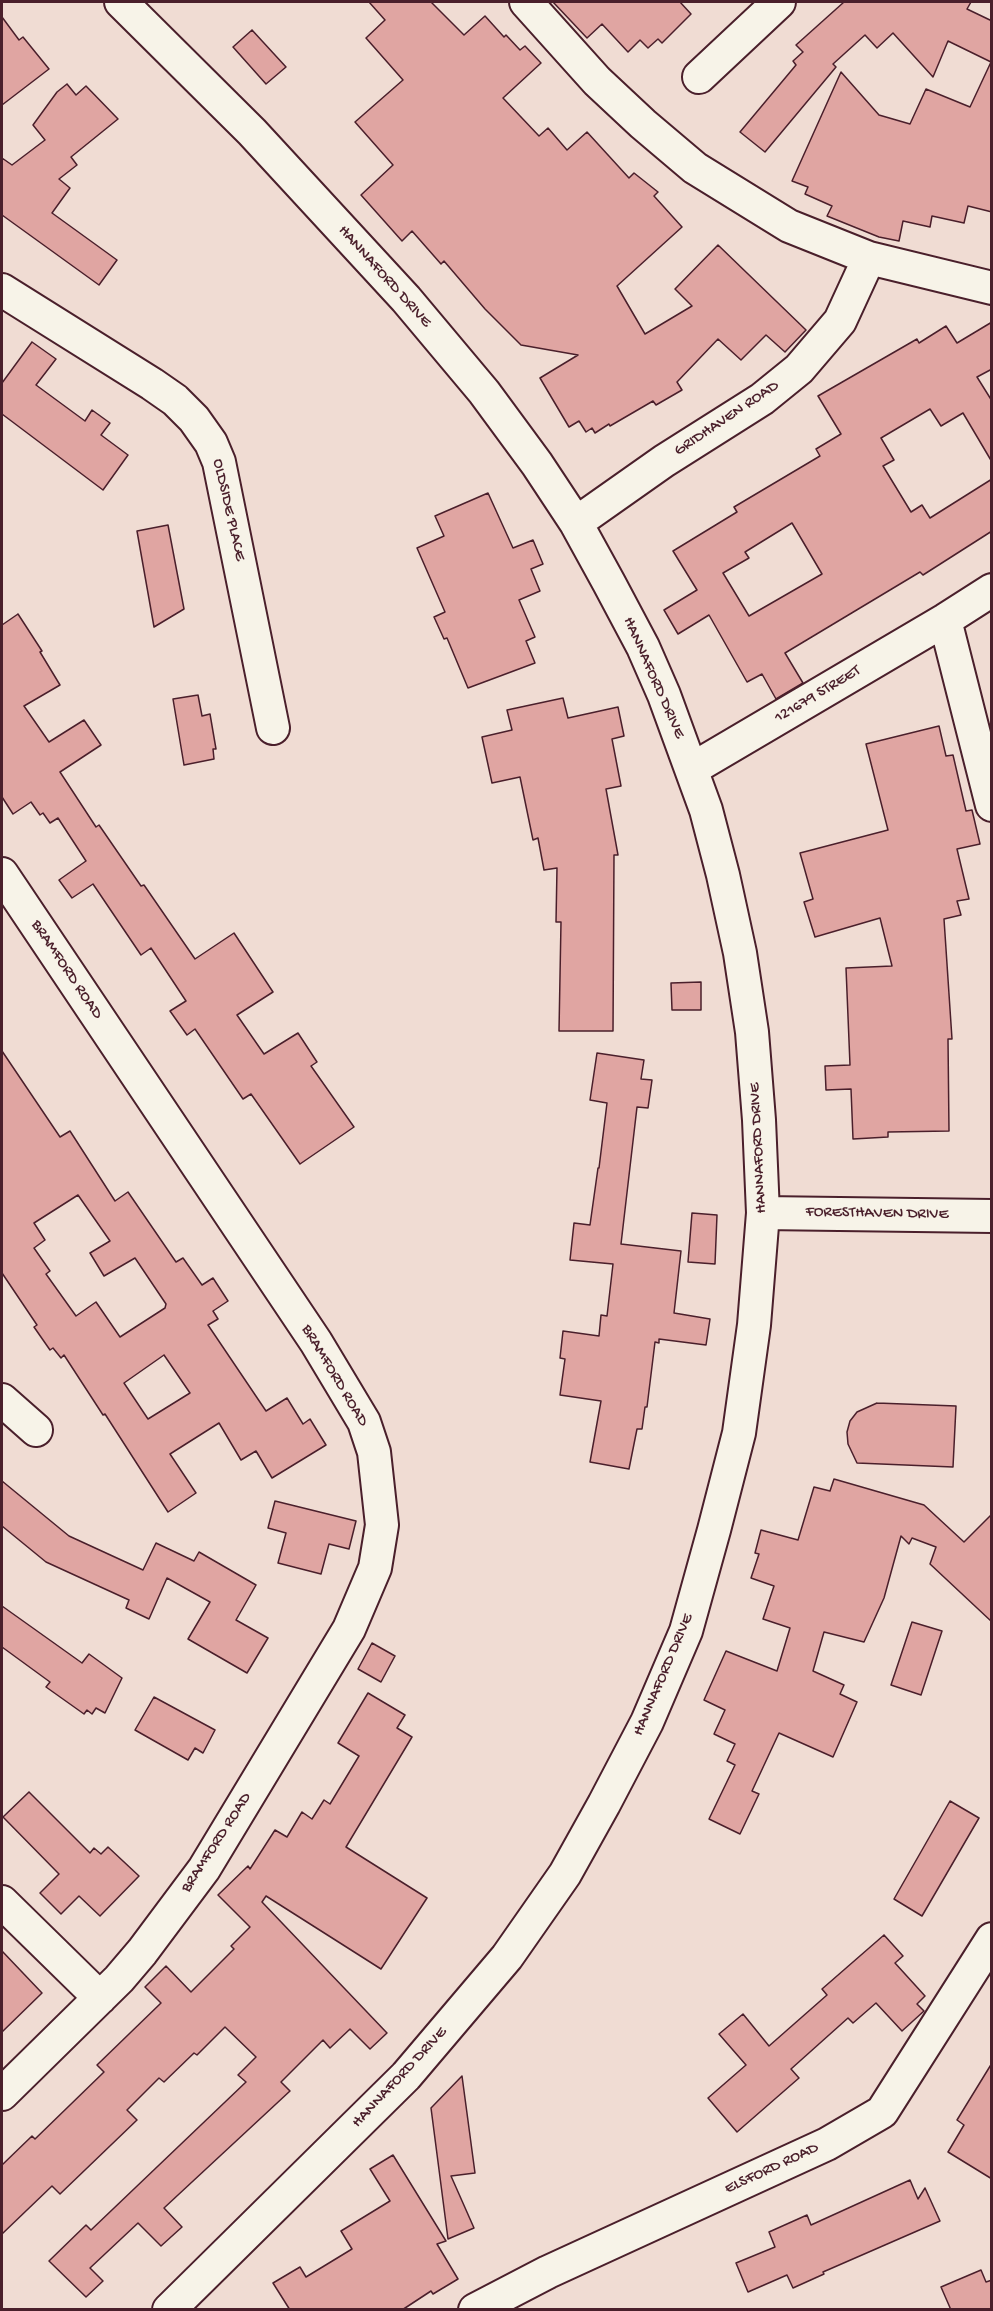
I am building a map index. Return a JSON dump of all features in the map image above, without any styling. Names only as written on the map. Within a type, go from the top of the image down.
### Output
[{"type":"street","points":[[526,2],[597,81],[695,168],[789,226],[869,258],[992,288]]},
{"type":"street","points":[[699,77],[779,2]]},
{"type":"street","name":"HANNAFORD DRIVE","points":[[129,4],[252,132],[406,299],[484,392],[537,464],[576,523],[643,647],[692,769],[723,875],[740,953],[753,1043],[763,1213],[754,1325],[739,1432],[714,1530],[686,1631],[647,1722],[604,1804],[565,1874],[507,1957],[406,2076],[169,2310]]},
{"type":"street","name":"GRIDHAVEN ROAD","points":[[576,523],[664,461],[762,399],[799,369],[840,321],[869,258]]},
{"type":"street","name":"OLDSIDE PLACE","points":[[2,290],[175,400],[194,419],[211,443],[219,462],[273,728]]},
{"type":"street","name":"121679 STREET","points":[[692,769],[992,590]]},
{"type":"street","points":[[945,620],[992,805]]},
{"type":"street","name":"BRAMFORD ROAD","points":[[2,874],[316,1342],[364,1422],[374,1452],[380,1489],[382,1525],[375,1568],[349,1629],[204,1869],[142,1952],[100,1998],[2,2094]]},
{"type":"street","name":"FORESTHAVEN DRIVE","points":[[763,1213],[992,1215]]},
{"type":"street","points":[[2,1400],[36,1430]]},
{"type":"street","points":[[2,1902],[100,1998]]},
{"type":"street","name":"ELSFORD ROAD","points":[[475,2310],[548,2272],[827,2144],[882,2112],[992,1939]]},
{"type":"building","points":[[369,2],[431,2],[464,35],[485,16],[504,37],[506,35],[520,50],[525,46],[541,63],[503,98],[539,136],[548,128],[567,150],[587,132],[629,178],[634,173],[658,192],[654,196],[682,227],[617,286],[645,334],[692,306],[675,289],[718,245],[806,330],[785,352],[766,335],[741,360],[718,339],[677,382],[682,390],[656,405],[653,401],[595,433],[592,428],[586,432],[579,421],[569,427],[540,378],[578,355],[521,345],[485,309],[444,261],[441,264],[412,231],[402,241],[361,195],[393,165],[355,122],[403,80],[366,38],[385,20]]},
{"type":"building","points":[[553,2],[680,2],[691,14],[662,43],[658,39],[648,48],[640,40],[628,52],[602,24],[587,38]]},
{"type":"building","points":[[844,2],[971,2],[967,9],[992,21],[992,212],[968,206],[964,223],[932,216],[930,227],[903,221],[899,241],[879,237],[827,216],[832,206],[805,194],[808,187],[792,181],[841,72],[879,115],[910,124],[926,89],[970,107],[991,62],[948,41],[933,77],[893,33],[877,48],[865,35],[833,64],[836,67],[765,152],[740,132],[796,65],[793,61],[803,52],[796,45]]},
{"type":"building","points":[[2,17],[19,40],[23,37],[49,69],[2,105]]},
{"type":"building","points":[[252,30],[286,67],[266,84],[233,47]]},
{"type":"building","points":[[67,84],[76,95],[86,86],[118,119],[71,157],[77,165],[59,179],[70,188],[52,213],[117,260],[99,285],[2,215],[2,158],[12,165],[45,140],[33,125],[57,92]]},
{"type":"building","points":[[992,322],[992,369],[977,377],[992,401],[992,462],[963,413],[941,426],[930,409],[881,438],[894,460],[883,466],[911,512],[922,505],[930,518],[992,479],[992,531],[923,575],[920,572],[785,653],[803,683],[776,699],[762,674],[747,682],[709,615],[678,634],[664,610],[697,590],[673,551],[737,512],[734,507],[820,456],[816,449],[841,434],[818,396],[917,339],[919,343],[946,326],[957,343]],"holes":[[[792,523],[822,574],[749,616],[723,573],[749,558],[745,552]]]},
{"type":"building","points":[[32,342],[56,359],[36,385],[85,421],[92,410],[110,423],[101,435],[128,455],[103,490],[2,414],[2,383]]},
{"type":"building","points":[[488,493],[513,548],[533,540],[543,564],[531,569],[540,591],[519,600],[535,637],[526,641],[535,663],[468,688],[447,638],[444,639],[434,617],[445,612],[417,548],[444,536],[435,516]]},
{"type":"building","points":[[168,525],[184,609],[154,627],[137,531]]},
{"type":"building","points":[[18,614],[42,651],[40,652],[60,685],[24,706],[49,742],[84,720],[101,745],[60,772],[96,827],[99,825],[141,886],[144,885],[195,959],[234,933],[273,992],[237,1015],[264,1054],[298,1033],[317,1062],[311,1066],[354,1127],[300,1164],[251,1094],[243,1099],[195,1029],[187,1035],[170,1011],[186,1001],[151,948],[141,955],[93,884],[72,898],[59,880],[86,861],[58,818],[50,823],[43,813],[40,815],[31,802],[13,814],[2,797],[2,625]]},
{"type":"building","points":[[198,695],[202,716],[210,714],[216,749],[213,749],[214,759],[184,765],[173,699]]},
{"type":"building","points":[[563,698],[568,718],[618,707],[624,736],[612,739],[621,786],[606,789],[618,855],[614,855],[613,1031],[559,1031],[561,922],[556,922],[557,868],[544,870],[538,838],[533,840],[520,777],[492,783],[482,737],[512,730],[507,710]]},
{"type":"building","points":[[939,726],[946,756],[953,755],[966,811],[972,810],[980,844],[957,849],[969,899],[957,901],[961,915],[944,919],[952,1039],[948,1039],[949,1131],[888,1132],[888,1137],[853,1139],[851,1089],[826,1090],[825,1066],[850,1065],[846,968],[892,966],[880,918],[815,937],[804,902],[813,899],[800,853],[888,830],[866,744]]},
{"type":"building","points":[[701,982],[701,1010],[672,1010],[671,983]]},
{"type":"building","points":[[2,1051],[60,1137],[70,1131],[115,1201],[128,1192],[176,1262],[183,1258],[202,1285],[213,1278],[228,1301],[213,1311],[218,1319],[208,1325],[266,1411],[287,1398],[303,1424],[310,1419],[326,1445],[272,1478],[256,1451],[241,1460],[219,1423],[170,1454],[196,1493],[168,1512],[64,1355],[61,1358],[53,1348],[50,1350],[34,1327],[37,1325],[2,1273]],"holes":[[[78,1195],[110,1241],[90,1253],[104,1276],[135,1258],[166,1304],[165,1308],[120,1337],[96,1302],[76,1316],[46,1274],[50,1271],[34,1248],[45,1240],[34,1223]],[[164,1355],[190,1393],[148,1419],[124,1383]]]},
{"type":"building","points":[[597,1053],[644,1060],[641,1079],[652,1080],[648,1108],[637,1107],[621,1244],[681,1251],[674,1313],[710,1319],[706,1345],[659,1339],[659,1343],[655,1342],[647,1407],[645,1407],[642,1429],[637,1429],[629,1469],[590,1462],[601,1401],[560,1395],[565,1359],[560,1358],[563,1331],[599,1336],[601,1315],[607,1316],[613,1264],[570,1260],[574,1223],[590,1225],[599,1168],[607,1103],[590,1100]]},
{"type":"building","points":[[692,1213],[717,1215],[715,1264],[688,1262]]},
{"type":"building","points":[[877,1403],[956,1406],[953,1467],[857,1463],[848,1444],[847,1432],[850,1421],[857,1412]]},
{"type":"building","points":[[834,1479],[924,1505],[964,1542],[992,1514],[992,1622],[930,1564],[936,1547],[912,1538],[909,1544],[901,1536],[884,1598],[864,1642],[824,1632],[813,1671],[844,1685],[840,1694],[857,1702],[833,1757],[779,1733],[752,1791],[759,1794],[740,1834],[709,1819],[735,1765],[727,1761],[735,1744],[714,1734],[725,1710],[704,1700],[726,1651],[777,1671],[790,1628],[763,1619],[774,1586],[751,1578],[759,1554],[755,1553],[761,1530],[798,1540],[814,1487],[830,1491]]},
{"type":"building","points":[[2,1481],[69,1536],[143,1570],[156,1543],[194,1561],[199,1552],[256,1585],[236,1620],[268,1638],[247,1673],[188,1639],[210,1602],[167,1578],[149,1619],[126,1608],[129,1600],[46,1562],[2,1526]]},
{"type":"building","points":[[275,1501],[356,1521],[349,1549],[329,1544],[321,1574],[278,1563],[286,1533],[268,1528]]},
{"type":"building","points":[[2,1606],[82,1663],[89,1654],[122,1678],[105,1713],[96,1708],[92,1714],[87,1710],[84,1714],[46,1687],[50,1682],[2,1647]]},
{"type":"building","points":[[912,1622],[942,1631],[921,1695],[891,1685]]},
{"type":"building","points":[[372,1643],[395,1656],[381,1682],[358,1669]]},
{"type":"building","points":[[368,1693],[405,1715],[397,1728],[412,1737],[346,1847],[427,1898],[381,1969],[266,1896],[262,1902],[387,2033],[370,2049],[350,2029],[330,2048],[323,2040],[281,2082],[290,2091],[164,2208],[182,2227],[161,2246],[138,2223],[90,2268],[103,2281],[86,2297],[49,2261],[86,2225],[91,2230],[246,2082],[238,2075],[256,2057],[225,2027],[197,2055],[194,2053],[164,2082],[159,2078],[127,2110],[137,2120],[60,2194],[52,2186],[2,2234],[2,2165],[32,2136],[35,2139],[104,2072],[97,2065],[161,2003],[145,1987],[166,1966],[191,1992],[234,1949],[231,1946],[250,1927],[218,1895],[248,1866],[250,1869],[275,1830],[287,1837],[302,1812],[312,1819],[324,1800],[330,1804],[359,1756],[338,1743]]},
{"type":"building","points":[[154,1697],[215,1730],[203,1753],[195,1748],[188,1760],[135,1730]]},
{"type":"building","points":[[29,1792],[90,1853],[94,1848],[101,1854],[108,1847],[139,1876],[100,1916],[79,1896],[61,1914],[40,1893],[59,1874],[3,1817]]},
{"type":"building","points":[[950,1801],[979,1818],[922,1916],[894,1899]]},
{"type":"building","points":[[884,1935],[903,1956],[895,1963],[925,1996],[917,2004],[924,2011],[902,2031],[876,2003],[853,2023],[848,2018],[791,2069],[799,2078],[737,2132],[708,2098],[746,2065],[719,2034],[743,2014],[769,2046],[827,1995],[822,1989]]},
{"type":"building","points":[[2,1951],[42,1993],[2,2032]]},
{"type":"building","points":[[992,2063],[992,2179],[948,2152],[964,2125],[957,2120]]},
{"type":"building","points":[[462,2076],[475,2173],[451,2176],[474,2228],[448,2239],[431,2108]]},
{"type":"building","points":[[393,2155],[446,2241],[437,2244],[458,2279],[433,2294],[431,2291],[402,2310],[290,2310],[273,2283],[300,2267],[306,2277],[352,2249],[341,2231],[390,2201],[370,2169]]},
{"type":"building","points":[[910,2180],[918,2199],[925,2188],[940,2221],[823,2272],[824,2274],[793,2288],[787,2275],[748,2292],[736,2263],[775,2247],[769,2232],[807,2215],[811,2225]]},
{"type":"building","points":[[981,2270],[986,2282],[992,2280],[992,2310],[951,2310],[941,2287]]}]
